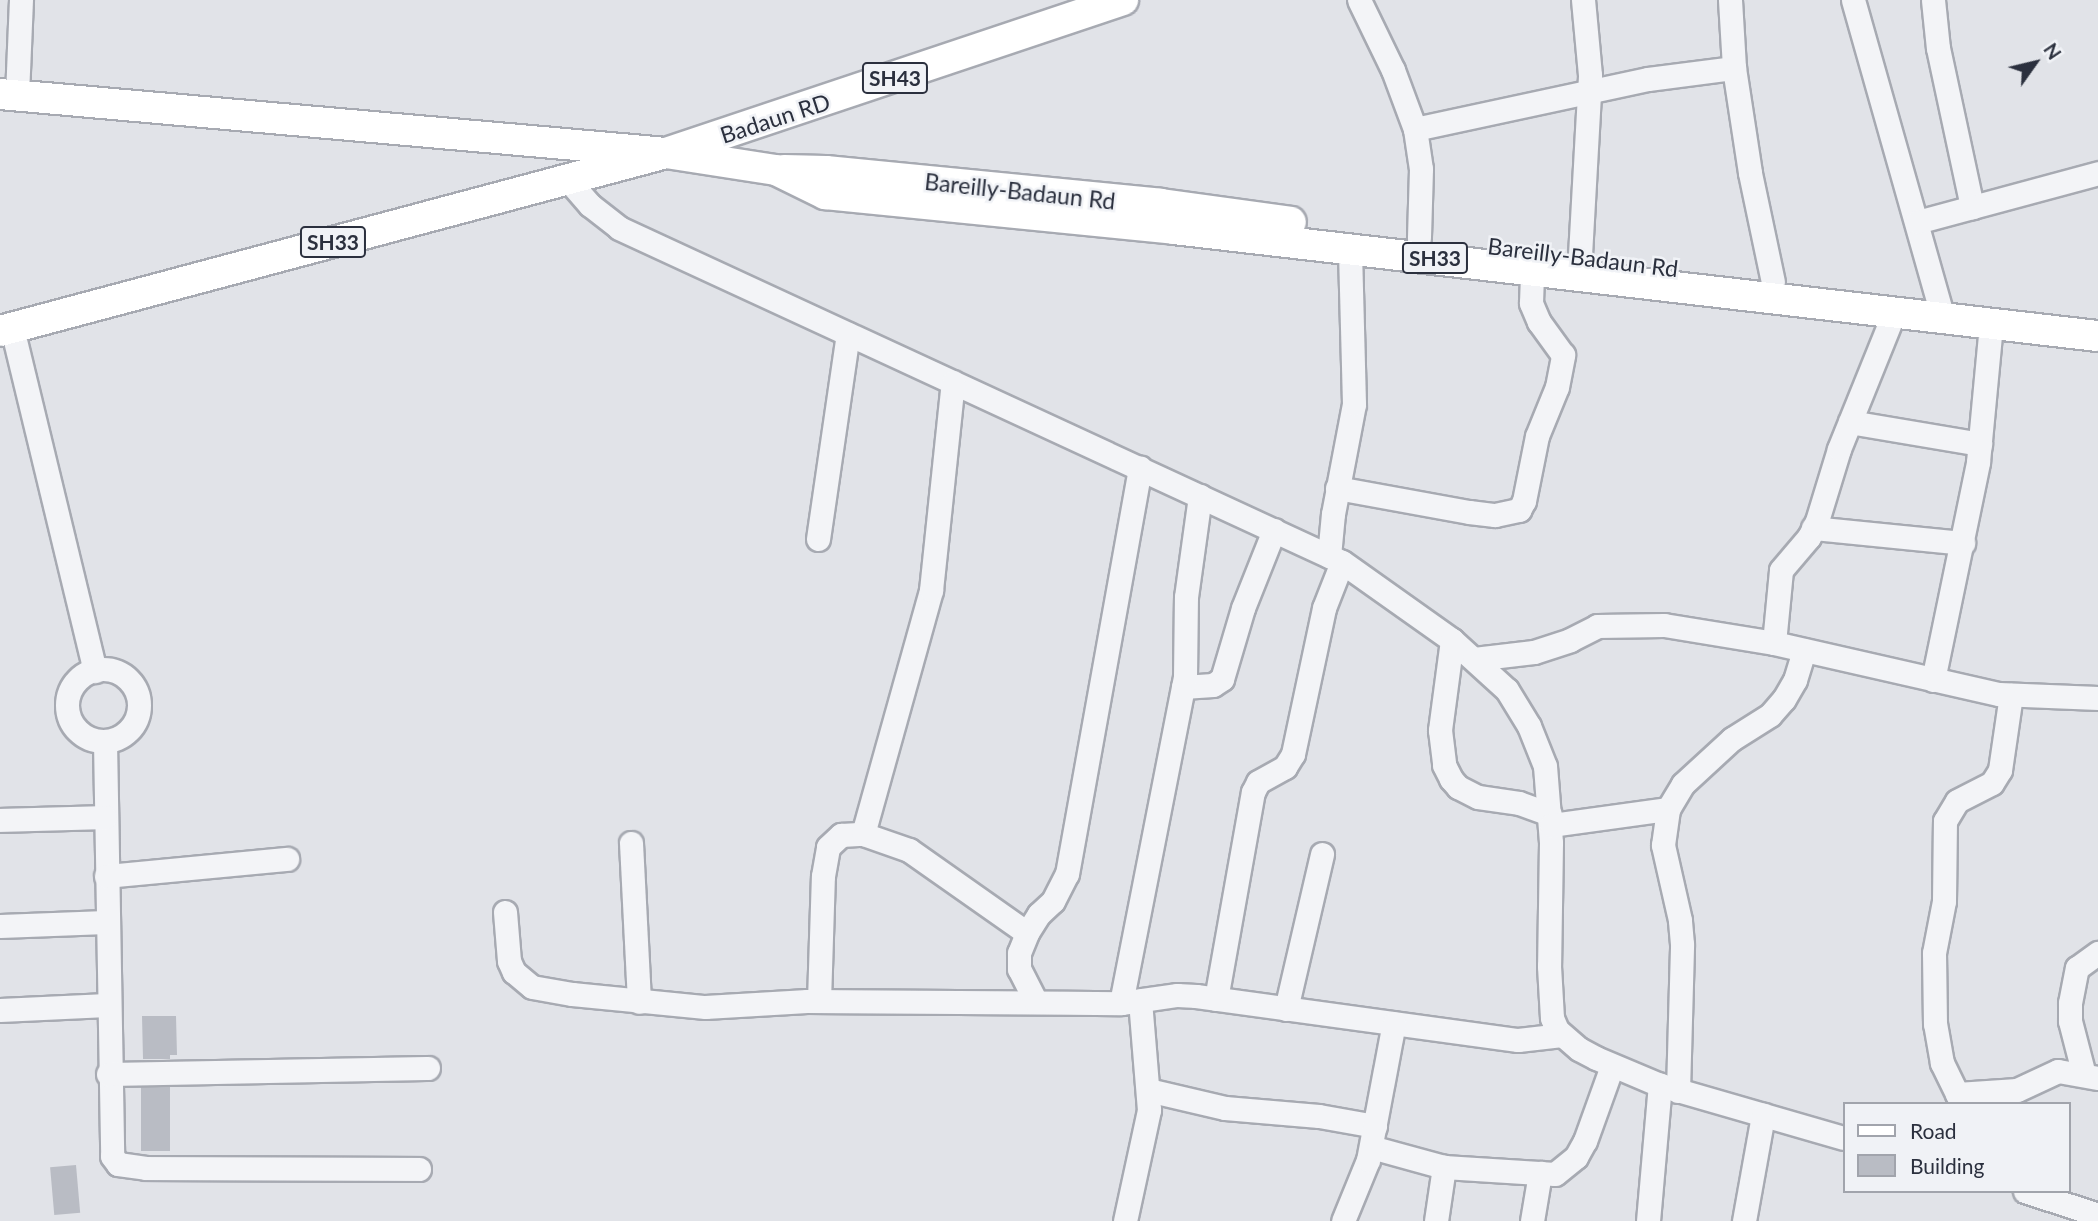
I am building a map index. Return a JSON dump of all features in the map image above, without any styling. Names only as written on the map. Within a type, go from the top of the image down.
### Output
[{"type":"main road","name":"Badaun RD","points":[[666,153],[1123,0]]},
{"type":"main road","name":"SH33","points":[[8,94],[666,153],[776,170],[825,194],[1350,248],[1894,313],[1941,309],[1991,324],[2098,336]]},
{"type":"main road","name":"SH33","points":[[6,329],[666,153]]},
{"type":"main road","name":"Bareilly-Badaun Rd","points":[[776,170],[826,171],[1160,204],[1419,238],[1580,255],[1941,309],[2098,316]]},
{"type":"street","points":[[8,94],[21,0]]},
{"type":"street","points":[[1359,0],[1393,70],[1415,129],[1421,169],[1419,238]]},
{"type":"street","points":[[1580,255],[1590,93],[1583,0]]},
{"type":"street","points":[[1730,0],[1734,68],[1750,173],[1773,282]]},
{"type":"street","points":[[1853,0],[1941,309]]},
{"type":"street","points":[[1933,0],[1938,48],[1972,207]]},
{"type":"street","points":[[1415,129],[1674,75],[1734,68]]},
{"type":"street","points":[[1917,222],[2098,173]]},
{"type":"street","points":[[569,181],[590,205],[619,228],[1336,559],[1452,640],[1507,690],[1529,726],[1545,766],[1550,819],[1550,996],[1552,1018],[1562,1035],[1579,1049],[1612,1066],[1669,1088],[1842,1137]]},
{"type":"street","points":[[1216,999],[1253,792],[1258,782],[1285,767],[1293,754],[1336,559],[1337,488],[1354,404],[1350,248]]},
{"type":"street","points":[[1337,488],[1469,512],[1495,515],[1519,510],[1524,501],[1537,436],[1557,387],[1563,355],[1539,322],[1531,303],[1532,270]]},
{"type":"street","points":[[1774,643],[1781,570],[1813,528],[1850,422],[1894,313]]},
{"type":"street","points":[[1933,680],[1963,543],[1980,444],[1991,324]]},
{"type":"street","points":[[6,329],[95,671]]},
{"type":"street","points":[[818,539],[849,334]]},
{"type":"street","points":[[863,834],[931,590],[953,382]]},
{"type":"street","points":[[1850,422],[1980,444]]},
{"type":"street","points":[[1036,1002],[1019,969],[1019,953],[1027,933],[1039,914],[1053,901],[1067,874],[1140,468]]},
{"type":"street","points":[[1125,1221],[1147,1124],[1148,1090],[1130,1002],[1183,687],[1186,597],[1200,496]]},
{"type":"street","points":[[1813,528],[1963,543]]},
{"type":"street","points":[[1183,687],[1213,685],[1222,679],[1234,634],[1274,530]]},
{"type":"street","points":[[1474,659],[1534,652],[1597,626],[1664,625],[1804,649],[1933,680],[2011,695],[2098,698]]},
{"type":"street","points":[[1452,640],[1440,730],[1444,765],[1458,787],[1478,797],[1519,803],[1550,819],[1668,809]]},
{"type":"street","points":[[1648,1221],[1669,1088],[1682,944],[1680,920],[1662,845],[1668,809],[1683,785],[1732,739],[1770,715],[1784,699],[1796,680],[1804,649]]},
{"type":"street","points":[[110,669],[121,674],[136,690],[138,702],[133,724],[116,738],[104,741],[83,734],[74,726],[67,703],[76,680],[95,671],[110,669]]},
{"type":"street","points":[[2011,695],[2000,770],[1992,783],[1957,801],[1945,821],[1944,901],[1934,953],[1934,1000],[1942,1063],[1959,1099],[2017,1090],[2058,1071],[2091,1077]]},
{"type":"street","points":[[104,741],[109,1143],[112,1156],[118,1164],[170,1169],[419,1169]]},
{"type":"street","points":[[0,820],[105,817]]},
{"type":"street","points":[[820,1001],[820,906],[828,848],[841,835],[863,834],[909,850],[1027,933]]},
{"type":"street","points":[[631,843],[639,1002]]},
{"type":"street","points":[[1286,1009],[1322,854]]},
{"type":"street","points":[[106,876],[287,859]]},
{"type":"street","points":[[505,912],[509,961],[521,980],[533,987],[639,1002],[705,1007],[820,1001],[1130,1002],[1177,995],[1518,1040],[1562,1035]]},
{"type":"street","points":[[0,926],[106,922]]},
{"type":"street","points":[[2091,1077],[2070,1021],[2073,981],[2077,968],[2098,953]]},
{"type":"street","points":[[0,1010],[107,1005]]},
{"type":"street","points":[[1343,1221],[1360,1185],[1373,1136],[1394,1023]]},
{"type":"street","points":[[1148,1090],[1225,1108],[1319,1116],[1444,1167],[1555,1174],[1576,1157],[1585,1141],[1612,1066]]},
{"type":"street","points":[[108,1074],[428,1068]]},
{"type":"street","points":[[1744,1221],[1763,1115]]},
{"type":"street","points":[[1436,1221],[1444,1167]]},
{"type":"street","points":[[1532,1221],[1540,1173]]},
{"type":"street","points":[[2031,1193],[2098,1215]]},
{"type":"building","points":[[142,1016],[176,1016],[177,1055],[170,1055],[170,1059],[143,1059]]},
{"type":"building","points":[[141,1087],[170,1087],[170,1151],[141,1151]]},
{"type":"building","points":[[76,1165],[80,1213],[54,1215],[50,1167]]}]
